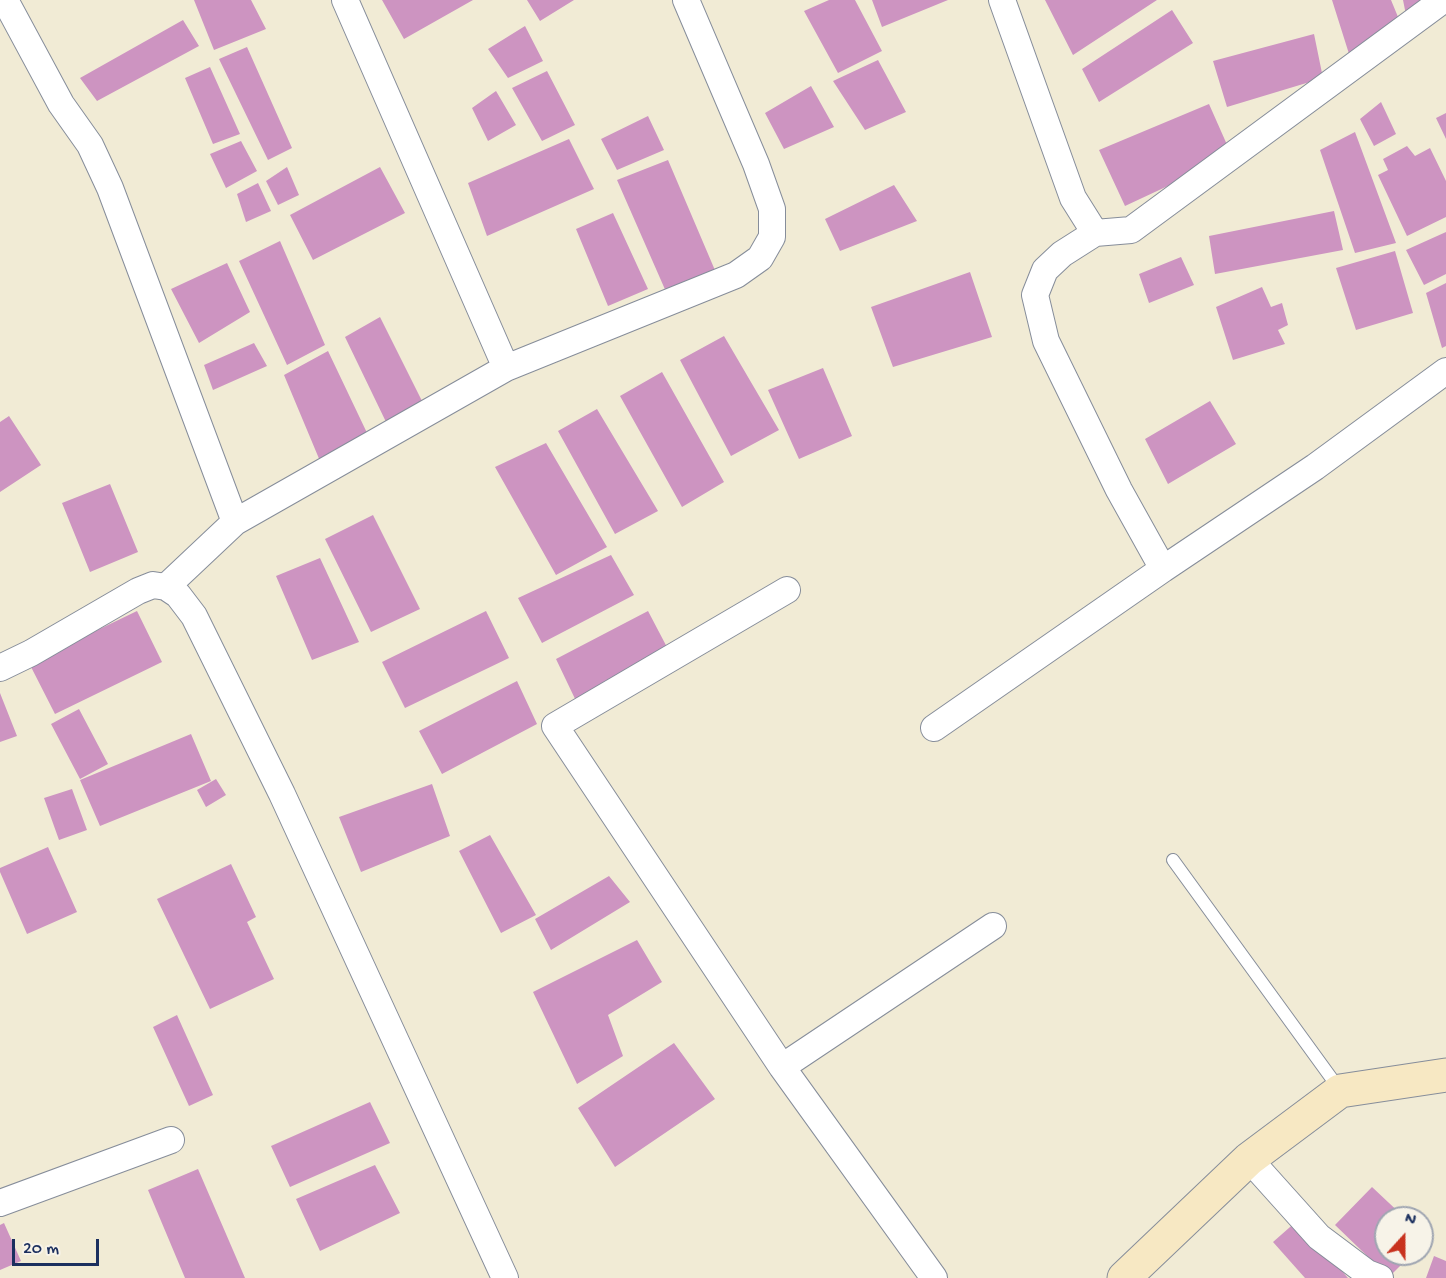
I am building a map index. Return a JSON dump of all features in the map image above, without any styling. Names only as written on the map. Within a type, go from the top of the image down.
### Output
[{"type":"street","points":[[5,0],[61,104],[90,145],[110,188],[235,522]]},
{"type":"street","points":[[345,0],[506,368]]},
{"type":"street","points":[[166,587],[235,522],[506,368],[736,275],[760,258],[772,237],[772,209],[756,164],[686,0]]},
{"type":"street","points":[[1002,0],[1072,198],[1095,233]]},
{"type":"street","points":[[1163,569],[1119,490],[1046,341],[1035,296],[1045,270],[1062,254],[1095,233],[1131,230],[1443,0]]},
{"type":"street","points":[[933,728],[1163,569],[1316,467],[1446,371]]},
{"type":"street","points":[[0,668],[31,653],[138,591],[153,585],[166,587],[178,595],[194,616],[282,794],[505,1278]]},
{"type":"street","points":[[787,590],[555,726],[782,1067],[934,1278]]},
{"type":"street","points":[[782,1067],[993,926]]},
{"type":"street","points":[[1124,1278],[1249,1159],[1340,1091],[1446,1075]]},
{"type":"street","points":[[0,1203],[171,1140]]},
{"type":"street","points":[[1249,1159],[1319,1237],[1367,1273],[1380,1278]]},
{"type":"lane","points":[[1173,860],[1340,1091]]},
{"type":"building","points":[[194,0],[251,0],[266,29],[214,50]]},
{"type":"building","points":[[382,0],[473,0],[404,39]]},
{"type":"building","points":[[527,0],[574,0],[540,21]]},
{"type":"building","points":[[829,0],[855,0],[882,51],[838,73],[804,11]]},
{"type":"building","points":[[872,0],[948,0],[882,27]]},
{"type":"building","points":[[1045,0],[1157,0],[1073,55]]},
{"type":"building","points":[[1332,0],[1391,0],[1403,29],[1350,57]]},
{"type":"building","points":[[1403,0],[1432,0],[1406,15]]},
{"type":"building","points":[[1172,10],[1193,43],[1099,102],[1082,69]]},
{"type":"building","points":[[183,20],[199,46],[97,101],[80,78]]},
{"type":"building","points":[[525,26],[543,61],[508,78],[488,49]]},
{"type":"building","points":[[1314,34],[1323,78],[1227,107],[1213,61]]},
{"type":"building","points":[[247,47],[292,148],[268,160],[219,59]]},
{"type":"building","points":[[878,60],[906,112],[865,130],[833,81]]},
{"type":"building","points":[[210,67],[240,134],[213,144],[185,78]]},
{"type":"building","points":[[547,71],[575,125],[542,141],[512,88]]},
{"type":"building","points":[[811,86],[834,127],[784,149],[765,113]]},
{"type":"building","points":[[496,91],[516,125],[488,141],[472,108]]},
{"type":"building","points":[[1381,102],[1396,134],[1374,146],[1360,119]]},
{"type":"building","points":[[1209,104],[1232,156],[1125,206],[1099,150]]},
{"type":"building","points":[[1446,113],[1446,139],[1436,118]]},
{"type":"building","points":[[648,116],[664,150],[617,170],[601,139]]},
{"type":"building","points":[[1355,132],[1396,243],[1355,253],[1320,150]]},
{"type":"building","points":[[569,139],[594,189],[487,236],[468,183]]},
{"type":"building","points":[[241,141],[257,171],[226,188],[210,154]]},
{"type":"building","points":[[1407,146],[1415,156],[1430,148],[1446,181],[1446,217],[1407,236],[1378,175],[1388,170],[1383,159]]},
{"type":"building","points":[[668,160],[717,275],[667,294],[617,180]]},
{"type":"building","points":[[287,167],[299,195],[278,205],[266,181]]},
{"type":"building","points":[[380,167],[405,213],[313,260],[290,215]]},
{"type":"building","points":[[258,183],[271,211],[246,222],[237,194]]},
{"type":"building","points":[[894,185],[917,221],[840,251],[825,219]]},
{"type":"building","points":[[1334,211],[1343,250],[1215,274],[1209,236]]},
{"type":"building","points":[[613,213],[648,289],[608,306],[576,229]]},
{"type":"building","points":[[1446,232],[1446,274],[1424,285],[1406,250]]},
{"type":"building","points":[[280,241],[325,345],[287,365],[239,261]]},
{"type":"building","points":[[1395,251],[1413,313],[1356,330],[1336,268]]},
{"type":"building","points":[[1181,257],[1194,285],[1149,303],[1139,274]]},
{"type":"building","points":[[227,263],[250,312],[199,343],[171,289]]},
{"type":"building","points":[[970,272],[992,337],[893,367],[871,307]]},
{"type":"building","points":[[1446,283],[1446,346],[1442,348],[1426,293]]},
{"type":"building","points":[[1262,287],[1271,307],[1282,303],[1288,325],[1278,330],[1285,344],[1233,360],[1216,307]]},
{"type":"building","points":[[380,317],[424,405],[387,424],[345,337]]},
{"type":"building","points":[[724,336],[779,430],[731,456],[680,360]]},
{"type":"building","points":[[254,343],[267,366],[213,390],[204,365]]},
{"type":"building","points":[[328,351],[368,435],[320,461],[284,375]]},
{"type":"building","points":[[823,368],[852,436],[799,459],[768,390]]},
{"type":"building","points":[[662,372],[724,482],[682,507],[620,396]]},
{"type":"building","points":[[1210,401],[1236,444],[1168,484],[1145,439]]},
{"type":"building","points":[[597,409],[658,511],[615,534],[558,431]]},
{"type":"building","points":[[9,416],[41,465],[0,492],[0,422]]},
{"type":"building","points":[[546,443],[607,547],[556,575],[495,467]]},
{"type":"building","points":[[110,484],[138,552],[90,572],[62,503]]},
{"type":"building","points":[[373,515],[420,609],[371,632],[325,539]]},
{"type":"building","points":[[611,555],[634,595],[542,643],[518,598]]},
{"type":"building","points":[[320,558],[359,642],[312,660],[276,576]]},
{"type":"building","points":[[137,611],[162,662],[55,714],[29,663]]},
{"type":"building","points":[[486,611],[509,658],[405,708],[382,662]]},
{"type":"building","points":[[648,611],[669,651],[577,703],[556,659]]},
{"type":"building","points":[[517,681],[537,724],[442,774],[419,731]]},
{"type":"building","points":[[0,693],[17,736],[0,742]]},
{"type":"building","points":[[79,709],[108,764],[80,779],[51,724]]},
{"type":"building","points":[[191,734],[211,781],[100,826],[80,780]]},
{"type":"building","points":[[216,779],[226,795],[206,807],[197,790]]},
{"type":"building","points":[[432,784],[450,836],[361,872],[339,817]]},
{"type":"building","points":[[72,789],[87,830],[59,840],[44,798]]},
{"type":"building","points":[[490,835],[536,915],[501,933],[459,851]]},
{"type":"building","points":[[48,847],[77,912],[27,934],[0,868]]},
{"type":"building","points":[[231,864],[256,917],[247,922],[274,979],[210,1009],[157,899]]},
{"type":"building","points":[[609,876],[630,902],[551,950],[535,919]]},
{"type":"building","points":[[637,940],[662,982],[608,1015],[623,1056],[577,1084],[533,992]]},
{"type":"building","points":[[177,1015],[213,1095],[189,1106],[153,1027]]},
{"type":"building","points":[[674,1043],[715,1099],[615,1167],[578,1108]]},
{"type":"building","points":[[370,1102],[390,1143],[290,1187],[271,1146]]},
{"type":"building","points":[[375,1165],[400,1213],[320,1251],[296,1199]]},
{"type":"building","points":[[198,1169],[245,1278],[185,1278],[148,1190]]},
{"type":"building","points":[[1372,1187],[1392,1206],[1374,1206],[1374,1263],[1335,1225]]},
{"type":"building","points":[[1298,1220],[1348,1278],[1305,1278],[1273,1242]]},
{"type":"building","points":[[4,1223],[21,1261],[0,1270],[0,1225]]},
{"type":"building","points":[[1434,1256],[1446,1261],[1446,1278],[1426,1278],[1430,1266],[1434,1266]]},
{"type":"building","points":[[1378,1266],[1400,1266],[1389,1277]]}]
